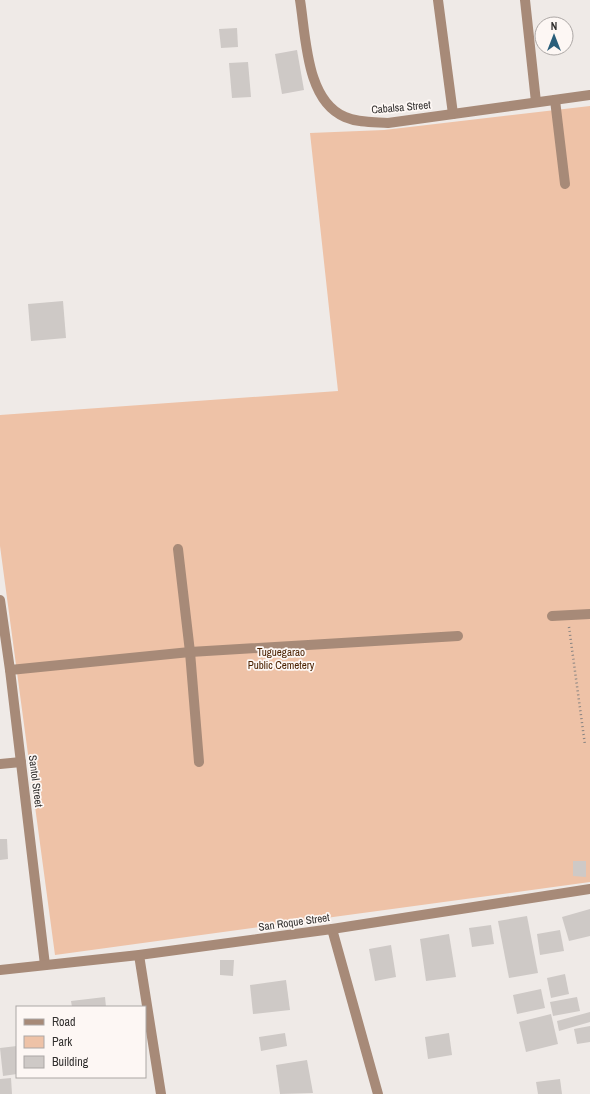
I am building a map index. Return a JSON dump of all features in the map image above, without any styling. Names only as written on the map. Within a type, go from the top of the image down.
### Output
[{"type":"street","name":"Cabalsa Street","points":[[300,0],[313,77],[321,97],[331,110],[346,118],[363,122],[388,122],[590,95]]},
{"type":"street","points":[[438,0],[453,114]]},
{"type":"street","points":[[526,0],[536,102]]},
{"type":"street","points":[[555,100],[565,184]]},
{"type":"street","points":[[178,549],[190,652],[199,762]]},
{"type":"street","name":"Santol Street","points":[[0,600],[10,670],[45,965]]},
{"type":"street","points":[[552,616],[590,614]]},
{"type":"street","points":[[10,670],[190,652],[310,643],[458,636]]},
{"type":"street","points":[[0,764],[21,762]]},
{"type":"street","name":"San Roque Street","points":[[0,970],[139,955],[332,929],[590,888]]},
{"type":"street","points":[[332,929],[378,1094]]},
{"type":"street","points":[[139,955],[162,1094]]},
{"type":"path","points":[[568,615],[584,746]]},
{"type":"green space","name":"Tuguegarao Public Cemetery","points":[[590,106],[590,882],[55,955],[0,546],[0,415],[338,391],[310,133],[384,130]]},
{"type":"building","points":[[237,28],[238,47],[221,48],[219,29]]},
{"type":"building","points":[[297,50],[304,90],[282,94],[275,54]]},
{"type":"building","points":[[248,62],[251,97],[232,98],[229,63]]},
{"type":"building","points":[[63,301],[66,338],[31,341],[28,304]]},
{"type":"building","points":[[0,839],[7,839],[8,859],[0,860]]},
{"type":"building","points":[[573,861],[586,861],[586,877],[573,876]]},
{"type":"building","points":[[590,909],[590,936],[569,941],[562,917]]},
{"type":"building","points":[[527,916],[538,973],[509,978],[498,921]]},
{"type":"building","points":[[491,925],[494,944],[472,947],[469,928]]},
{"type":"building","points":[[560,930],[564,951],[540,955],[537,934]]},
{"type":"building","points":[[449,934],[456,977],[426,981],[420,939]]},
{"type":"building","points":[[391,945],[396,977],[375,981],[369,949]]},
{"type":"building","points":[[220,960],[234,960],[233,976],[220,975]]},
{"type":"building","points":[[565,974],[569,994],[551,998],[547,978]]},
{"type":"building","points":[[286,980],[290,1010],[253,1014],[250,985]]},
{"type":"building","points":[[541,989],[545,1008],[517,1014],[513,995]]},
{"type":"building","points":[[105,997],[106,1006],[72,1006],[71,1001]]},
{"type":"building","points":[[577,997],[580,1011],[553,1016],[550,1002]]},
{"type":"building","points":[[590,1012],[590,1022],[559,1031],[557,1021]]},
{"type":"building","points":[[551,1014],[558,1044],[526,1052],[519,1022]]},
{"type":"building","points":[[590,1026],[590,1042],[577,1044],[574,1029]]},
{"type":"building","points":[[285,1033],[287,1046],[261,1051],[259,1037]]},
{"type":"building","points":[[449,1033],[452,1055],[428,1059],[425,1037]]},
{"type":"building","points":[[16,1046],[16,1074],[3,1076],[0,1048]]},
{"type":"building","points":[[307,1060],[313,1093],[280,1094],[276,1065]]},
{"type":"building","points":[[11,1078],[12,1094],[0,1094],[0,1079]]},
{"type":"building","points":[[560,1079],[562,1094],[538,1094],[536,1082]]}]
